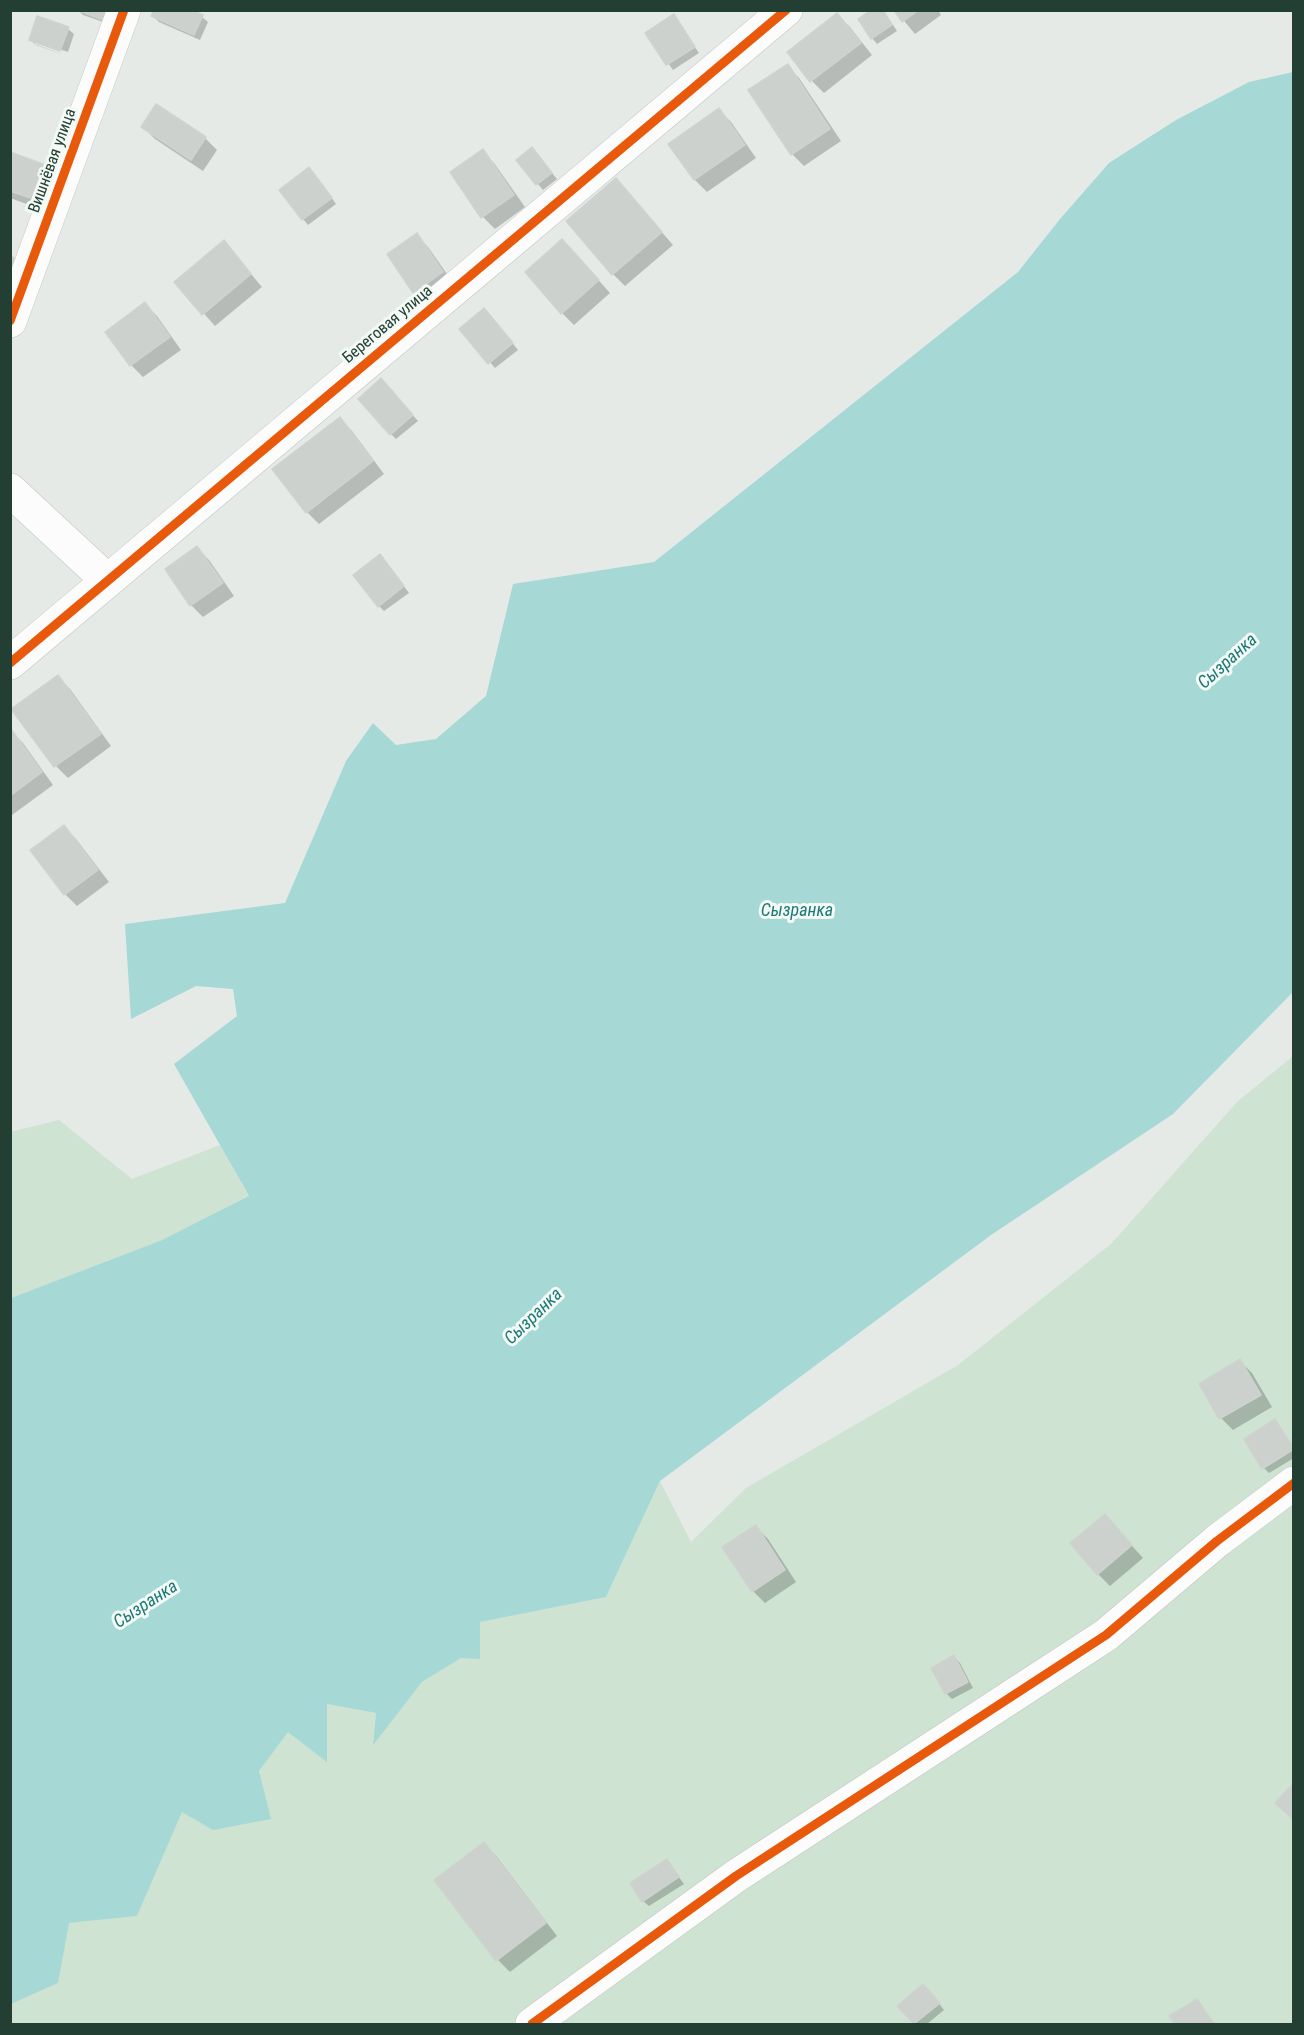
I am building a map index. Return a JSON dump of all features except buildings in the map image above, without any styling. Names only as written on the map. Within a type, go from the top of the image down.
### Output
[{"type":"street","name":"Вишнёвая улица","points":[[10,321],[124,10]]},
{"type":"street","name":"Береговая улица","points":[[10,663],[786,10]]},
{"type":"street","points":[[10,490],[107,580]]},
{"type":"street","points":[[532,2025],[736,1876],[1106,1635],[1217,1541],[1293,1483]]},
{"type":"green space","points":[[1293,1056],[1293,2024],[11,2024],[11,2004],[58,1983],[68,1923],[137,1916],[182,1811],[270,1819],[259,1771],[288,1731],[327,1761],[327,1704],[376,1713],[373,1743],[422,1682],[461,1658],[479,1622],[606,1597],[660,1481],[691,1542],[746,1488],[958,1365],[1111,1244],[1237,1102]]},
{"type":"green space","points":[[59,1120],[132,1179],[220,1145],[249,1197],[162,1240],[11,1298],[10,1132]]},
{"type":"water","name":"Сызранка","points":[[1293,72],[1293,992],[1173,1114],[991,1235],[660,1481],[606,1597],[480,1622],[480,1659],[461,1658],[422,1682],[373,1745],[376,1713],[327,1704],[327,1762],[288,1732],[259,1771],[271,1819],[213,1830],[182,1812],[137,1916],[69,1923],[58,1983],[11,2004],[11,1298],[162,1240],[249,1196],[174,1064],[237,1016],[233,989],[196,986],[131,1019],[125,924],[285,903],[346,761],[373,723],[396,745],[436,739],[486,696],[513,584],[654,562],[1018,272],[1109,163],[1176,120],[1249,82]]},
{"type":"cycle path","points":[[10,321],[124,10]]},
{"type":"cycle path","points":[[10,663],[786,10]]},
{"type":"cycle path","points":[[532,2024],[736,1876],[1106,1635],[1217,1541],[1294,1483]]}]
